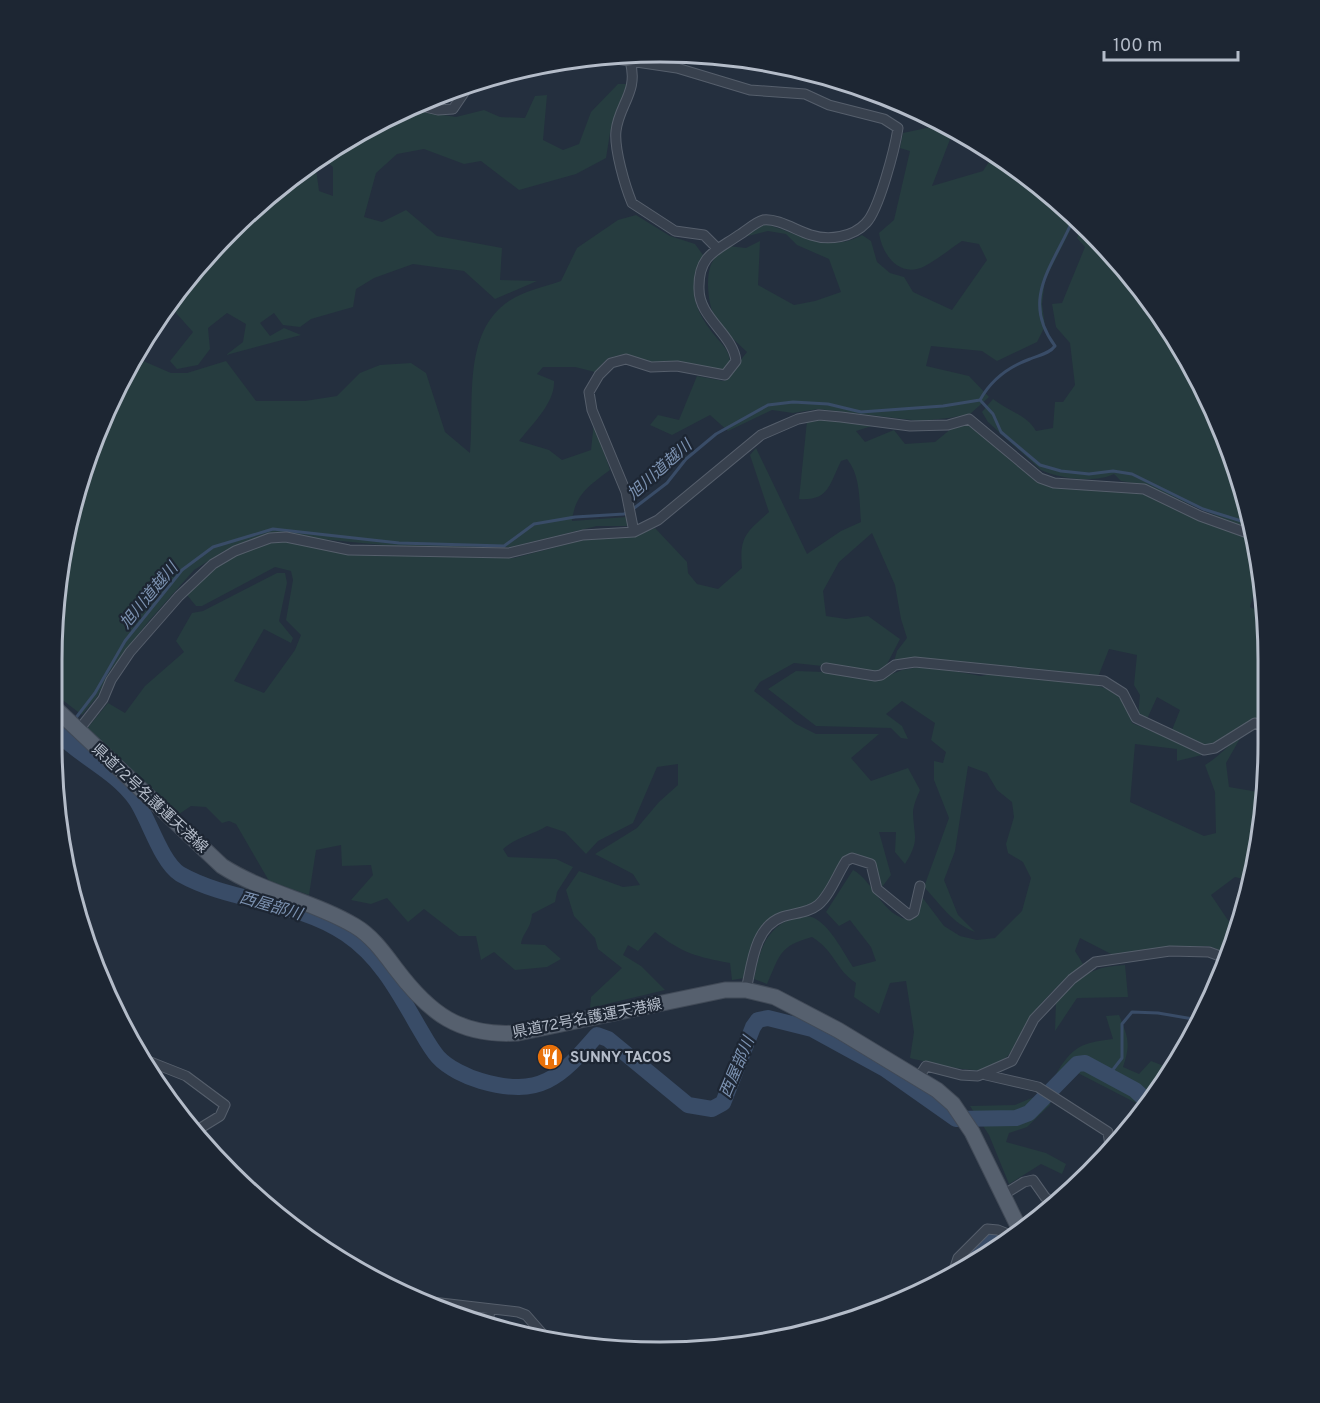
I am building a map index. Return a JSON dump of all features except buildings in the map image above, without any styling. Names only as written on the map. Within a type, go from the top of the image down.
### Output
[{"type":"main road","name":"県道72号名護運天港線","points":[[68,721],[222,866],[246,881],[328,911],[358,928],[377,945],[432,1009],[465,1028],[484,1033],[518,1033],[706,993],[746,990],[775,997],[919,1077],[947,1098],[975,1138],[1015,1225]]},
{"type":"street","points":[[631,63],[634,75],[628,99],[616,128],[616,145],[632,203],[675,231],[704,235],[716,247]]},
{"type":"street","points":[[634,532],[626,492],[592,410],[589,392],[599,375],[611,363],[626,359],[651,368],[677,366],[726,375],[736,361],[735,350],[715,325],[699,293],[702,266],[716,247],[762,220],[775,222],[814,236],[847,236],[860,229],[869,221],[894,151],[898,128],[884,119],[829,105],[805,94],[750,90],[677,68],[640,63]]},
{"type":"street","points":[[429,108],[453,110],[463,95]]},
{"type":"street","points":[[68,721],[103,699],[111,680],[130,652],[179,596],[213,564],[235,551],[270,538],[286,537],[349,550],[509,553],[583,535],[634,532],[658,520],[761,435],[798,419],[819,416],[910,426],[948,425],[969,419],[1040,478],[1054,483],[1144,489],[1200,516],[1244,532]]},
{"type":"street","points":[[826,668],[875,676],[881,675],[895,665],[940,663],[978,670],[1104,681],[1123,693],[1136,718],[1204,750],[1215,748],[1254,723],[1258,724]]},
{"type":"street","points":[[746,990],[756,945],[763,933],[775,921],[811,910],[820,903],[846,861],[852,858],[871,864],[877,889],[909,915],[914,912],[920,886]]},
{"type":"street","points":[[986,1075],[1012,1061],[1034,1019],[1077,974],[1095,962],[1170,951],[1209,952],[1219,956]]},
{"type":"street","points":[[155,1064],[186,1076],[225,1105],[220,1116],[201,1127]]},
{"type":"street","points":[[919,1077],[926,1066],[961,1075],[986,1075],[1038,1087],[1054,1095],[1108,1132],[1109,1139]]},
{"type":"street","points":[[1003,1195],[1024,1182],[1033,1180],[1048,1199]]},
{"type":"street","points":[[957,1262],[958,1258],[987,1229],[1007,1231]]},
{"type":"street","points":[[454,1305],[518,1312],[526,1315],[538,1329]]},
{"type":"street","points":[[489,1316],[490,1309]]},
{"type":"green space","points":[[618,84],[627,84],[610,133],[606,158],[576,174],[519,190],[481,161],[464,164],[424,149],[397,154],[376,173],[364,217],[382,222],[406,210],[437,236],[502,248],[500,280],[537,281],[495,299],[464,271],[413,264],[374,278],[356,289],[353,307],[311,319],[300,327],[283,325],[274,313],[260,323],[270,336],[284,328],[301,335],[226,355],[243,342],[246,324],[227,313],[208,328],[210,349],[198,365],[177,369],[170,361],[193,332],[174,311],[185,296],[210,265],[265,210],[316,170],[319,191],[333,196],[333,167],[327,162],[395,123],[421,111],[456,117],[484,110],[500,117],[525,118],[535,96],[547,95],[543,140],[563,150],[579,144],[591,112]]},
{"type":"green space","points":[[932,127],[951,137],[932,186],[983,171],[990,160],[1055,210],[1072,227],[1045,280],[1042,304],[1045,326],[1037,342],[997,361],[982,351],[931,346],[926,366],[969,376],[989,397],[970,414],[920,421],[818,409],[793,413],[772,410],[728,431],[710,415],[672,435],[650,425],[658,415],[679,420],[697,376],[724,381],[747,352],[718,323],[709,297],[710,267],[718,254],[728,246],[746,248],[760,241],[758,285],[794,305],[841,292],[829,259],[797,245],[786,234],[768,231],[740,238],[765,224],[825,242],[837,243],[862,235],[871,241],[877,262],[890,273],[904,277],[913,292],[952,310],[987,260],[979,244],[962,241],[925,266],[908,269],[900,267],[888,257],[881,241],[879,233],[894,220],[910,151],[900,148],[903,133]]},
{"type":"green space","points":[[636,215],[670,236],[695,244],[703,255],[695,278],[695,298],[702,317],[725,348],[730,361],[723,371],[650,364],[625,354],[608,358],[595,372],[575,367],[543,367],[537,374],[554,381],[551,397],[542,413],[519,441],[549,450],[562,460],[591,450],[594,422],[610,470],[580,497],[572,521],[627,517],[628,526],[597,526],[511,547],[413,548],[269,534],[224,551],[194,570],[148,622],[110,671],[97,697],[82,715],[62,700],[63,621],[73,543],[93,468],[107,431],[123,395],[142,361],[171,373],[187,373],[226,361],[256,401],[305,401],[337,396],[360,373],[380,365],[411,363],[426,373],[445,432],[470,453],[473,371],[483,332],[494,315],[509,301],[561,281],[577,248],[618,220]]},
{"type":"green space","points":[[1079,233],[1110,265],[1158,327],[1178,361],[1213,431],[1227,468],[1243,527],[1145,485],[1121,481],[1114,474],[1106,477],[1078,479],[1058,476],[1041,470],[988,422],[982,412],[993,399],[1022,417],[1036,431],[1053,428],[1055,402],[1063,402],[1075,385],[1070,343],[1056,327],[1052,304],[1062,303],[1085,247],[1077,238]]},
{"type":"green space","points":[[828,419],[872,426],[856,431],[865,442],[894,430],[905,444],[935,442],[952,428],[967,424],[1038,483],[1143,493],[1245,536],[1254,593],[1250,607],[1256,610],[1257,621],[1258,718],[1215,743],[1204,746],[1172,730],[1180,710],[1157,697],[1147,719],[1138,715],[1140,695],[1134,685],[1137,655],[1109,649],[1098,677],[937,660],[915,660],[893,665],[897,651],[907,638],[895,585],[872,533],[839,562],[823,591],[826,616],[846,619],[868,616],[900,639],[885,668],[879,672],[794,663],[760,682],[754,691],[796,724],[816,734],[879,734],[851,758],[871,781],[908,768],[920,790],[913,810],[915,834],[910,856],[905,864],[895,852],[896,832],[879,832],[891,875],[882,887],[873,861],[861,856],[847,855],[818,900],[809,907],[775,916],[744,978],[732,980],[730,963],[690,953],[673,945],[655,932],[638,951],[628,945],[623,955],[641,966],[665,990],[590,1008],[591,997],[622,968],[598,949],[595,938],[574,916],[566,890],[579,871],[623,887],[640,885],[633,874],[595,854],[637,828],[659,802],[678,785],[678,764],[657,767],[633,823],[598,841],[586,854],[565,832],[547,826],[503,849],[508,857],[556,859],[573,867],[557,892],[555,902],[532,914],[521,944],[545,945],[561,959],[547,967],[515,970],[494,952],[481,960],[476,936],[459,936],[424,909],[408,922],[387,898],[371,904],[351,900],[373,875],[371,865],[342,866],[341,845],[316,850],[309,895],[269,881],[236,824],[229,821],[222,823],[206,807],[191,806],[179,814],[85,731],[108,703],[125,713],[145,686],[184,652],[176,641],[192,613],[203,611],[277,573],[285,573],[287,583],[279,621],[293,638],[291,643],[264,629],[234,681],[264,693],[295,650],[301,635],[286,620],[293,580],[291,571],[275,567],[202,606],[196,606],[187,595],[214,568],[236,554],[270,543],[289,540],[349,553],[514,558],[591,538],[634,536],[655,528],[687,562],[688,573],[697,584],[718,589],[742,568],[743,541],[750,530],[769,512],[750,455],[756,448],[807,554],[841,531],[861,522],[857,481],[847,459],[841,461],[827,490],[817,497],[799,499],[807,421]]},
{"type":"green space","points":[[926,666],[981,676],[991,674],[1075,681],[1092,684],[1116,694],[1124,704],[1132,723],[1206,754],[1177,761],[1177,749],[1135,744],[1130,802],[1204,836],[1216,833],[1215,792],[1205,765],[1242,735],[1226,763],[1229,787],[1256,792],[1243,879],[1235,877],[1211,895],[1230,924],[1221,951],[1208,946],[1163,947],[1113,955],[1080,938],[1075,951],[1083,964],[1039,1006],[1011,1053],[997,1064],[981,1070],[949,1067],[910,1058],[914,1032],[906,981],[890,983],[879,1014],[854,997],[856,983],[849,978],[826,948],[812,937],[793,944],[782,953],[767,984],[754,979],[758,960],[769,936],[781,924],[800,917],[807,916],[822,923],[837,941],[853,967],[876,961],[871,947],[850,920],[839,926],[826,912],[853,870],[867,882],[893,913],[901,918],[911,920],[919,914],[922,897],[944,926],[960,936],[977,940],[995,938],[1022,911],[1031,878],[1023,862],[1008,853],[1006,844],[1014,817],[1012,802],[997,790],[987,773],[968,766],[955,851],[944,880],[958,915],[975,932],[953,919],[924,887],[949,818],[934,780],[934,761],[943,763],[946,752],[931,740],[935,723],[902,701],[886,714],[902,726],[908,739],[901,738],[891,728],[816,726],[768,689],[796,671],[824,672],[874,681],[902,670]]},
{"type":"green space","points":[[1125,965],[1128,997],[1077,998],[1055,1031],[1056,1002],[1072,986],[1093,971]]},
{"type":"green space","points":[[1119,1015],[1125,1029],[1127,1052],[1123,1067],[1139,1074],[1151,1061],[1164,1066],[1137,1104],[1076,1072],[1064,1083],[1056,1074],[1068,1057],[1085,1044],[1113,1039],[1106,1016]]},
{"type":"green space","points":[[1034,1097],[1051,1104],[1027,1127],[1009,1133],[1006,1142],[1046,1153],[1066,1164],[1062,1174],[1041,1164],[1009,1184],[989,1135],[970,1106],[1015,1105]]},
{"type":"waterway","points":[[980,400],[989,386],[1007,370],[1047,353],[1055,346],[1045,329],[1040,312],[1040,296],[1050,266],[1070,225]]},
{"type":"waterway","name":"旭川道越川","points":[[75,719],[95,693],[125,641],[182,570],[213,547],[273,529],[399,543],[504,546],[534,524],[575,517],[624,514],[667,483],[686,459],[716,434],[768,405],[793,402],[828,404],[861,412],[943,406],[980,400],[993,414],[1001,432],[1040,465],[1061,471],[1089,474],[1113,471],[1132,474],[1203,509],[1242,521]]},
{"type":"waterway","name":"旭川道越川","points":[[62,735],[69,726]]},
{"type":"waterway","name":"西屋部川","points":[[62,737],[128,790],[141,808],[167,860],[180,874],[221,891],[307,914],[346,934],[369,953],[387,975],[438,1057],[464,1075],[476,1079],[501,1086],[534,1085],[560,1073],[597,1035],[608,1039],[688,1105],[712,1109],[723,1103],[753,1027],[758,1020],[768,1018],[812,1029],[885,1069],[956,1119],[1016,1118],[1029,1113],[1077,1064],[1085,1063],[1135,1090],[1142,1097]]},
{"type":"waterway","points":[[1108,1076],[1122,1058],[1122,1024],[1132,1012],[1158,1013],[1191,1019]]},
{"type":"waterway","name":"西屋部川","points":[[968,1256],[980,1241],[991,1234],[999,1236]]},
{"type":"place","name":"SUNNY TACOS","points":[[550,1057]]}]
